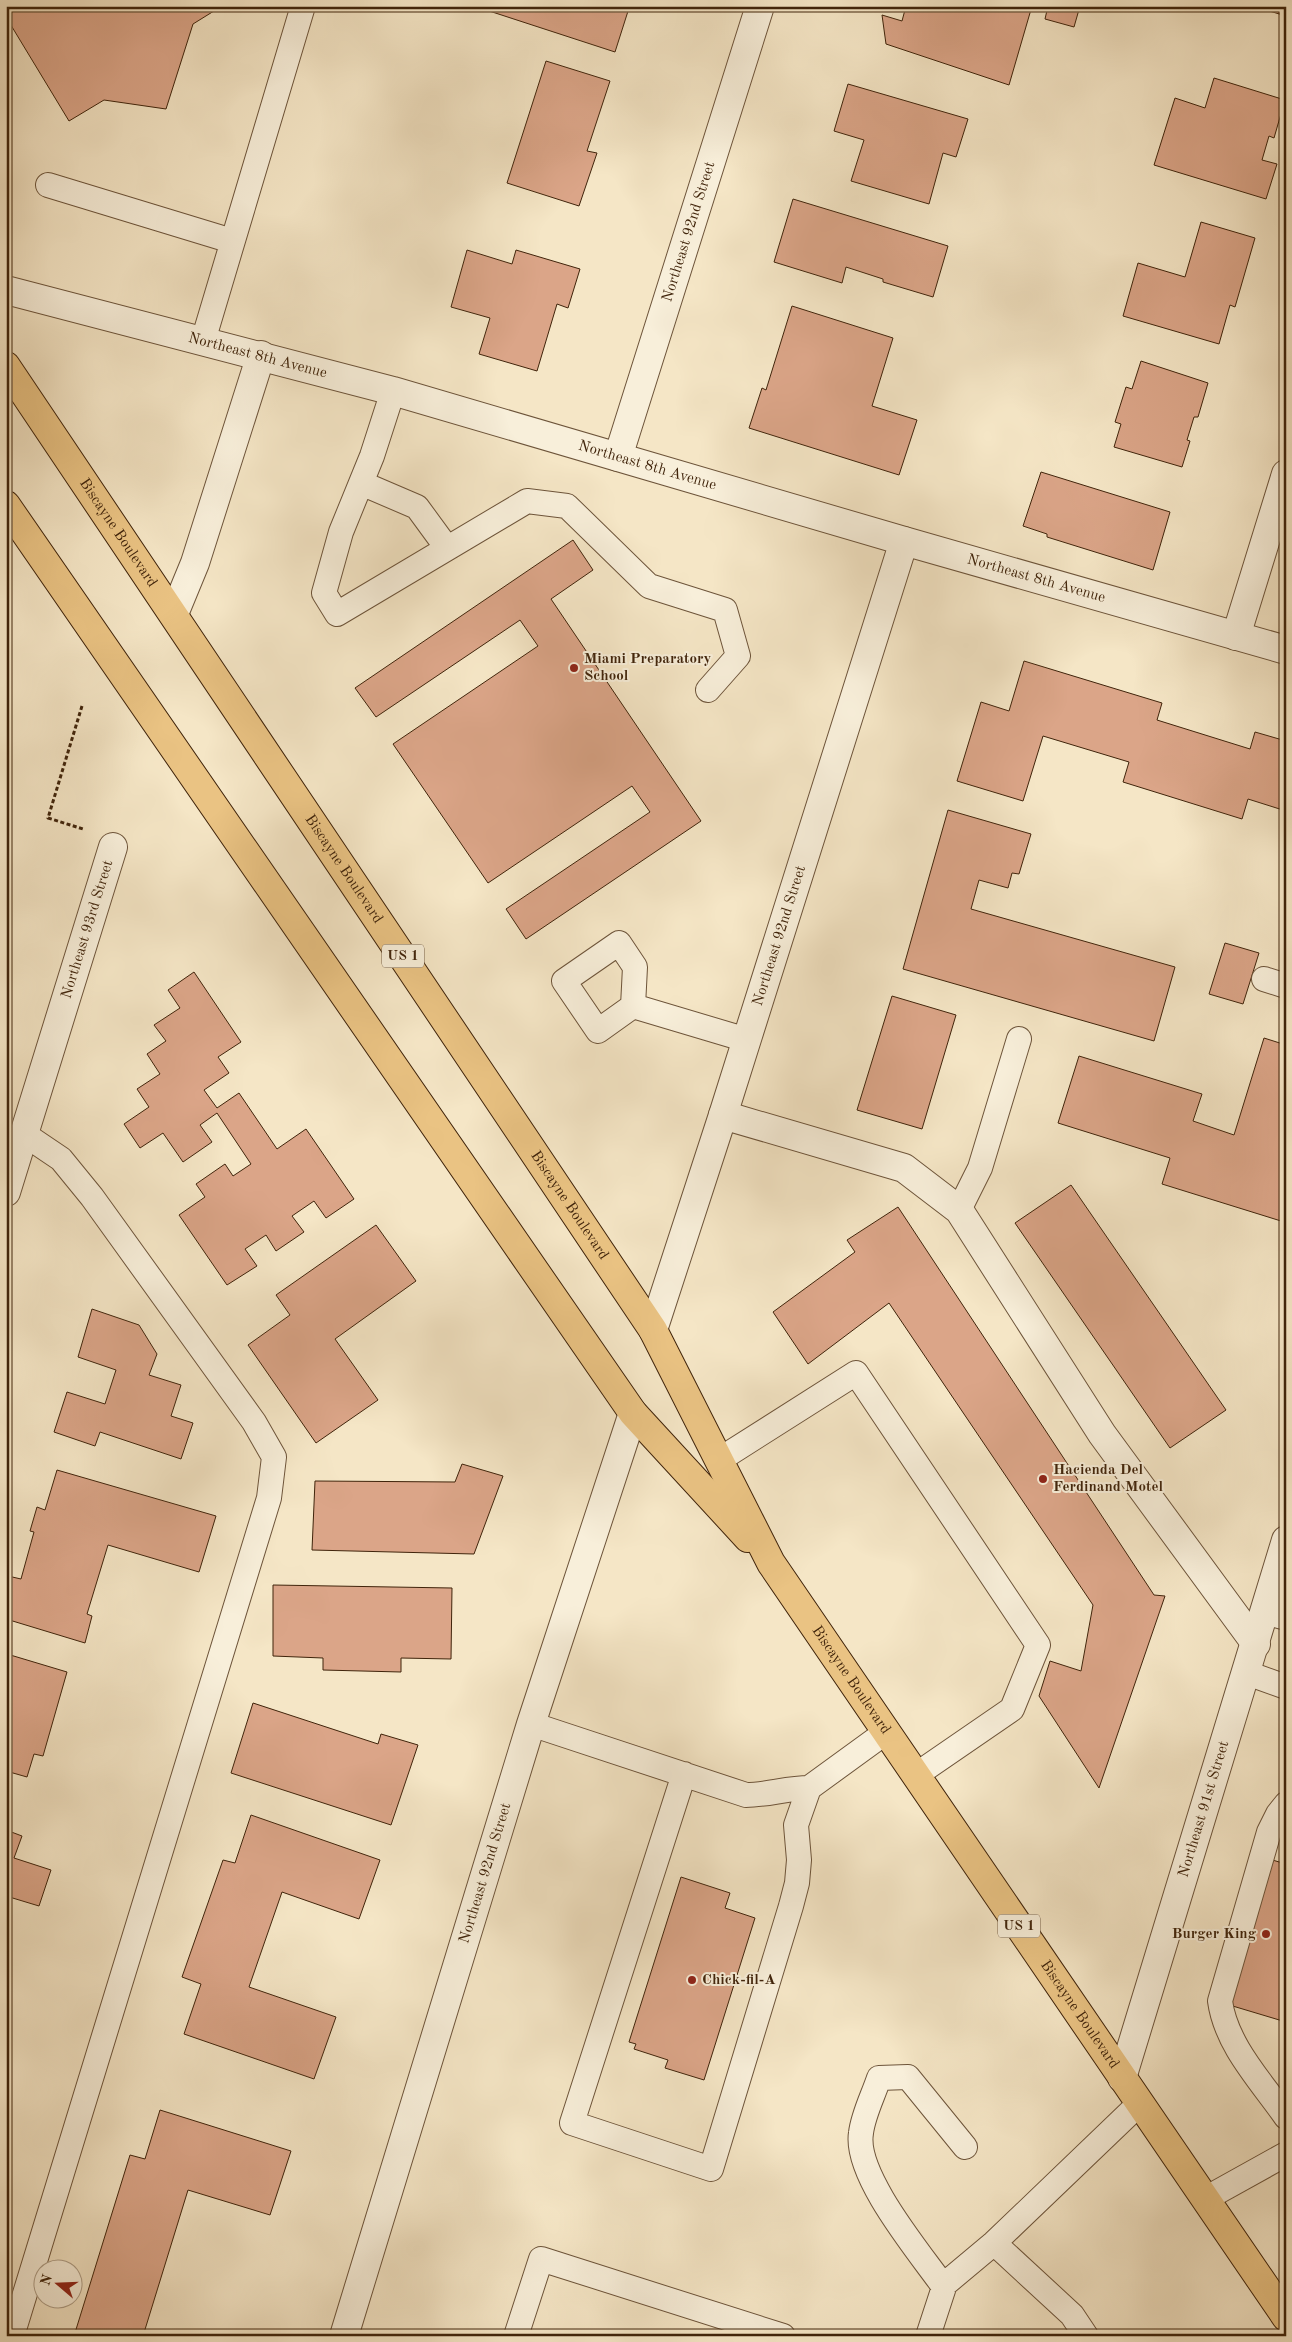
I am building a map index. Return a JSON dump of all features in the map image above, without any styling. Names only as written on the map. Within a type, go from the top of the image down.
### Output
[{"type":"main road","name":"Biscayne Boulevard","points":[[6,366],[653,1330],[772,1563],[1286,2317]]},
{"type":"main road","name":"Biscayne Boulevard","points":[[6,505],[633,1413],[772,1563]]},
{"type":"street","name":"Northeast 92nd Street","points":[[618,457],[760,6]]},
{"type":"street","name":"Northeast 8th Avenue","points":[[6,290],[393,391],[904,541],[1286,650]]},
{"type":"street","points":[[174,614],[195,563],[261,356]]},
{"type":"street","points":[[1236,636],[1286,474]]},
{"type":"street","name":"Northeast 92nd Street","points":[[653,1330],[747,1040],[904,541]]},
{"type":"street","name":"Northeast 93rd Street","points":[[6,1192],[113,848]]},
{"type":"street","points":[[723,1115],[904,1168],[959,1210],[1102,1434],[1256,1644]]},
{"type":"street","name":"Northeast 92nd Street","points":[[344,2336],[532,1724],[633,1413]]},
{"type":"street","name":"Northeast 91st Street","points":[[1122,2078],[1256,1644],[1275,1615],[1286,1540]]},
{"type":"lane","points":[[202,341],[303,6]]},
{"type":"lane","points":[[48,186],[232,241]]},
{"type":"lane","points":[[393,391],[361,483],[341,532],[324,593],[337,614],[528,501],[567,506],[649,586],[726,610],[738,656],[708,690]]},
{"type":"lane","points":[[361,483],[417,507],[447,548]]},
{"type":"lane","points":[[633,1006],[747,1040]]},
{"type":"lane","points":[[959,1210],[980,1168],[1019,1039]]},
{"type":"lane","points":[[12,2336],[269,1498],[274,1457],[254,1422],[92,1198],[61,1159],[24,1134]]},
{"type":"lane","points":[[719,1460],[856,1373],[1038,1645],[1012,1709],[916,1775]]},
{"type":"lane","points":[[1247,1674],[1286,1687]]},
{"type":"lane","points":[[532,1724],[746,1795],[764,1795],[793,1788],[809,1788]]},
{"type":"lane","points":[[684,1774],[572,2123],[711,2169],[797,1883],[799,1860],[796,1825],[809,1788],[886,1732]]},
{"type":"lane","points":[[1286,1804],[1278,1814],[1269,1832],[1220,2001],[1222,2018],[1233,2041],[1286,2117]]},
{"type":"lane","points":[[944,2287],[879,2196],[865,2167],[860,2134],[879,2078],[908,2077],[965,2147]]},
{"type":"lane","points":[[928,2336],[944,2287],[964,2267],[994,2243],[1140,2103]]},
{"type":"lane","points":[[1205,2199],[1286,2154]]},
{"type":"lane","points":[[994,2243],[1072,2315],[1086,2336]]},
{"type":"lane","points":[[516,2336],[541,2259],[783,2336]]},
{"type":"path","name":"Northeast 93rd Street","points":[[82,706],[48,818],[94,832],[113,848]]},
{"type":"building","points":[[6,6],[222,6],[193,24],[166,109],[104,100],[69,121],[6,17]]},
{"type":"building","points":[[481,6],[623,6],[629,8],[615,52],[480,8]]},
{"type":"building","points":[[906,6],[1032,6],[1009,85],[886,44],[882,15],[902,21]]},
{"type":"building","points":[[1048,6],[1080,6],[1074,27],[1045,19]]},
{"type":"building","points":[[1252,6],[1286,6],[1286,16],[1266,10]]},
{"type":"building","points":[[546,61],[610,81],[587,151],[597,153],[579,206],[507,183]]},
{"type":"building","points":[[1214,78],[1285,100],[1274,138],[1269,136],[1262,160],[1277,164],[1266,199],[1154,165],[1175,98],[1205,108]]},
{"type":"building","points":[[848,84],[968,119],[956,157],[943,153],[929,204],[851,181],[864,140],[834,131]]},
{"type":"building","points":[[793,199],[948,246],[933,297],[883,282],[883,279],[846,267],[842,283],[774,262]]},
{"type":"building","points":[[1201,222],[1255,238],[1235,307],[1230,305],[1219,344],[1123,316],[1138,263],[1185,277]]},
{"type":"building","points":[[467,250],[512,264],[516,250],[580,269],[568,308],[557,304],[537,371],[479,354],[490,318],[451,307]]},
{"type":"building","points":[[792,306],[893,338],[872,406],[917,420],[899,475],[749,428],[762,388],[766,390]]},
{"type":"building","points":[[1141,361],[1208,383],[1198,417],[1194,417],[1187,440],[1190,441],[1182,467],[1114,447],[1121,424],[1115,422],[1126,387],[1132,389]]},
{"type":"building","points":[[1041,472],[1170,512],[1153,570],[1047,537],[1047,534],[1023,526]]},
{"type":"building","points":[[573,540],[593,570],[551,599],[701,821],[526,939],[506,909],[650,812],[632,786],[488,883],[393,744],[538,646],[520,620],[376,717],[355,688]]},
{"type":"building","points":[[1024,661],[1162,703],[1157,720],[1250,749],[1255,732],[1286,741],[1286,811],[1248,799],[1242,819],[1123,782],[1129,762],[1043,736],[1023,801],[957,781],[981,702],[1009,711]]},
{"type":"building","points":[[948,810],[1031,834],[1019,874],[1012,873],[1008,888],[979,880],[971,909],[1175,967],[1154,1041],[903,969]]},
{"type":"building","points":[[1225,943],[1259,953],[1243,1004],[1209,994]]},
{"type":"building","points":[[194,972],[241,1042],[218,1057],[229,1073],[204,1090],[217,1108],[239,1093],[277,1149],[306,1129],[354,1199],[326,1218],[314,1201],[292,1216],[304,1232],[276,1251],[266,1235],[245,1249],[257,1266],[227,1285],[179,1215],[205,1197],[196,1184],[225,1164],[233,1176],[251,1164],[217,1113],[200,1125],[212,1142],[183,1162],[163,1133],[140,1148],[124,1124],[149,1107],[137,1089],[160,1074],[147,1054],[166,1041],[154,1025],[180,1008],[168,990]]},
{"type":"building","points":[[892,996],[956,1015],[922,1129],[857,1110]]},
{"type":"building","points":[[1264,1038],[1286,1045],[1286,1206],[1281,1221],[1162,1184],[1170,1158],[1058,1123],[1079,1056],[1202,1094],[1193,1121],[1234,1135]]},
{"type":"building","points":[[1071,1185],[1226,1410],[1170,1448],[1015,1223]]},
{"type":"building","name":"Hacienda Del Ferdinand Motel","points":[[898,1207],[1154,1595],[1165,1596],[1099,1788],[1039,1696],[1050,1661],[1081,1671],[1093,1605],[889,1303],[808,1364],[773,1312],[855,1252],[847,1240]]},
{"type":"building","points":[[376,1225],[416,1281],[335,1339],[378,1400],[316,1443],[248,1345],[290,1315],[276,1295]]},
{"type":"building","points":[[92,1309],[139,1325],[157,1354],[149,1375],[181,1385],[171,1416],[193,1423],[181,1459],[100,1432],[95,1446],[54,1432],[67,1392],[105,1404],[116,1370],[78,1357]]},
{"type":"building","points":[[462,1464],[503,1476],[474,1554],[312,1550],[315,1481],[455,1482]]},
{"type":"building","points":[[57,1470],[216,1516],[199,1572],[108,1545],[87,1614],[92,1616],[85,1643],[6,1619],[6,1583],[8,1576],[21,1579],[34,1532],[30,1531],[37,1507],[45,1510]]},
{"type":"building","points":[[273,1585],[452,1588],[451,1659],[401,1658],[401,1672],[323,1670],[323,1658],[273,1656]]},
{"type":"building","points":[[7,1654],[67,1672],[43,1756],[34,1754],[27,1777],[6,1771]]},
{"type":"building","points":[[253,1703],[378,1744],[381,1734],[418,1745],[391,1825],[231,1773]]},
{"type":"building","points":[[251,1815],[380,1860],[359,1919],[282,1892],[249,1987],[336,2017],[314,2079],[184,2034],[201,1984],[182,1977],[223,1860],[235,1863]]},
{"type":"building","points":[[6,1830],[22,1836],[14,1858],[51,1870],[39,1906],[6,1896]]},
{"type":"building","name":"Burger King","points":[[1269,1859],[1286,1864],[1286,2022],[1226,2004]]},
{"type":"building","name":"Chick-fil-A","points":[[681,1877],[730,1893],[725,1908],[755,1918],[704,2080],[665,2068],[668,2060],[634,2049],[636,2044],[629,2042]]},
{"type":"building","points":[[160,2110],[291,2151],[270,2215],[188,2190],[143,2336],[74,2336],[130,2155],[145,2159]]},
{"type":"place","name":"Miami Preparatory School","points":[[574,668]]},
{"type":"place","name":"Hacienda Del Ferdinand Motel","points":[[1043,1479]]},
{"type":"place","name":"Burger King","points":[[1266,1934]]},
{"type":"place","name":"Chick-fil-A","points":[[692,1980]]}]
